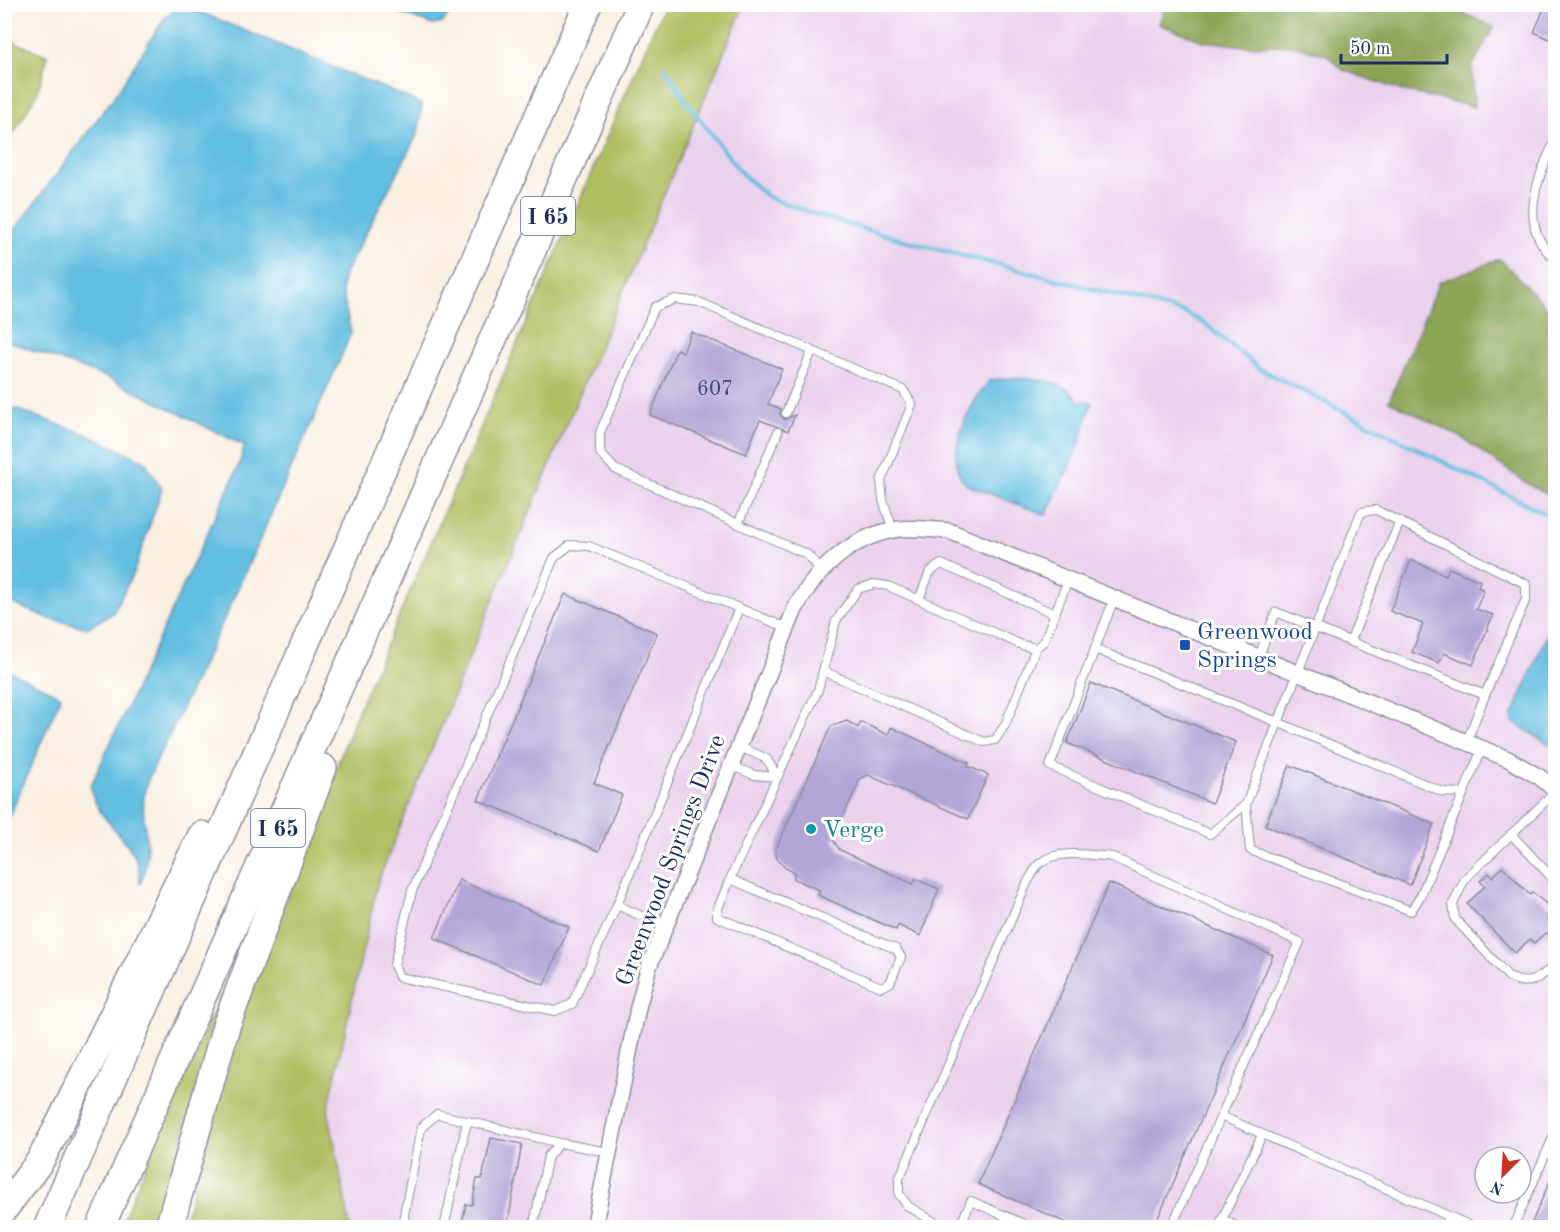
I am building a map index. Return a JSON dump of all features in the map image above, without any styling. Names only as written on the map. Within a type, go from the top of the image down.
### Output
[{"type":"highway","name":"I 65","points":[[47,1227],[588,4]]},
{"type":"highway","name":"I 65","points":[[100,1227],[641,4]]},
{"type":"highway","points":[[169,1227],[226,1026],[284,867],[455,428]]},
{"type":"highway","points":[[4,1209],[40,1161],[60,1123],[367,507]]},
{"type":"street","name":"Greenwood Springs Drive","points":[[594,1227],[638,1008],[664,926],[787,628],[806,587],[821,571],[858,541],[893,530]]},
{"type":"street","points":[[893,530],[949,531],[1466,742],[1541,777],[1556,791]]},
{"type":"lane","points":[[1556,139],[1537,185],[1532,212],[1539,240],[1556,260]]},
{"type":"lane","points":[[821,571],[808,555],[615,470],[600,453],[600,432],[655,307],[675,299],[699,302],[903,390],[912,404],[881,481],[883,500],[893,530]]},
{"type":"lane","points":[[786,413],[812,351]]},
{"type":"lane","points":[[738,524],[778,432]]},
{"type":"lane","points":[[1466,742],[1526,599],[1526,584],[1376,510],[1361,512],[1246,804],[1250,850],[1411,911],[1482,749]]},
{"type":"lane","points":[[1351,640],[1400,521]]},
{"type":"lane","points":[[739,608],[617,905],[572,1004],[555,1011],[399,977],[394,965],[412,891],[554,558],[570,545],[589,546],[739,608],[787,628]]},
{"type":"lane","points":[[919,599],[930,572],[942,564],[1055,614]]},
{"type":"lane","points":[[823,671],[984,741],[995,740],[1005,725],[1036,648],[1044,641],[1068,580]]},
{"type":"lane","points":[[730,879],[896,949],[901,957],[890,983],[881,987],[720,921],[717,911],[730,879],[818,690],[836,621],[858,590],[874,584],[888,586],[1022,645],[1036,648]]},
{"type":"lane","points":[[1114,599],[1050,766],[1210,834],[1246,804]]},
{"type":"lane","points":[[1258,658],[1276,612],[1485,695]]},
{"type":"lane","points":[[1095,650],[1277,722],[1443,792],[1463,793]]},
{"type":"lane","points":[[738,746],[767,759],[777,777]]},
{"type":"lane","points":[[730,765],[754,775],[777,777]]},
{"type":"lane","points":[[1556,791],[1466,879],[1453,904],[1455,919],[1509,977],[1518,982],[1528,983],[1539,979],[1556,964]]},
{"type":"lane","points":[[1511,834],[1556,882]]},
{"type":"lane","points":[[944,1227],[908,1206],[899,1194],[899,1179],[1027,883],[1039,864],[1051,858],[1082,854],[1112,857],[1300,942],[1171,1227]]},
{"type":"lane","points":[[617,905],[664,926]]},
{"type":"lane","points":[[406,1227],[404,1215],[421,1128],[436,1114],[608,1152]]},
{"type":"lane","points":[[1221,1116],[1476,1227]]},
{"type":"lane","points":[[444,1227],[467,1121]]},
{"type":"lane","points":[[1513,1227],[1556,1131]]},
{"type":"lane","points":[[1239,1227],[1220,1223],[1262,1135]]},
{"type":"lane","points":[[533,1227],[548,1156],[560,1143]]},
{"type":"lane","points":[[959,1227],[971,1201],[1033,1227]]},
{"type":"lane","points":[[1444,1227],[1449,1216]]},
{"type":"shaded area","points":[[685,5],[1555,5],[1555,1227],[207,1228]]},
{"type":"green space","points":[[1443,4],[1494,27],[1472,67],[1474,107],[1403,91],[1343,70],[1327,55],[1292,45],[1245,46],[1203,41],[1159,24],[1165,5]]},
{"type":"green space","points":[[664,5],[744,5],[494,597],[378,881],[328,1109],[350,1227],[182,1228],[246,1006],[356,715]]},
{"type":"green space","points":[[5,38],[48,56],[37,94],[5,147]]},
{"type":"green space","points":[[1500,259],[1555,316],[1555,498],[1528,484],[1459,436],[1389,401],[1439,282]]},
{"type":"green space","points":[[251,932],[204,1067],[156,1227],[120,1228],[172,1101]]},
{"type":"water","points":[[377,5],[456,5],[442,23],[433,25]]},
{"type":"water","points":[[178,6],[188,7],[422,105],[418,133],[343,277],[342,291],[351,333],[222,624],[148,780],[143,807],[147,856],[140,884],[134,854],[104,817],[93,797],[91,785],[238,467],[245,446],[108,378],[5,340],[5,243],[114,97],[164,19]]},
{"type":"water","points":[[1014,378],[1050,382],[1067,389],[1079,401],[1092,402],[1079,445],[1046,515],[967,485],[959,474],[956,461],[957,447],[974,403],[990,380]]},
{"type":"water","points":[[4,405],[86,434],[145,461],[162,489],[134,572],[113,613],[87,628],[51,619],[5,601]]},
{"type":"water","points":[[1555,624],[1555,748],[1513,722],[1512,717],[1550,628]]},
{"type":"water","points":[[5,669],[61,696],[5,827]]},
{"type":"building","points":[[1546,4],[1556,4],[1556,42],[1534,32]]},
{"type":"building","points":[[691,332],[782,369],[768,404],[781,409],[780,414],[784,419],[795,415],[788,431],[760,420],[746,454],[650,415],[677,349],[683,352]]},
{"type":"building","points":[[1411,560],[1446,575],[1449,568],[1480,581],[1478,587],[1484,590],[1476,609],[1493,615],[1473,665],[1444,653],[1439,663],[1412,652],[1423,624],[1390,611]]},
{"type":"building","points":[[565,594],[657,633],[594,783],[622,795],[599,851],[478,800]]},
{"type":"building","points":[[1091,683],[1236,742],[1212,803],[1067,743]]},
{"type":"building","name":"Verge","points":[[847,721],[858,728],[861,722],[888,735],[891,727],[969,763],[967,766],[988,775],[968,819],[868,775],[860,779],[833,840],[840,850],[913,884],[916,879],[939,889],[920,936],[898,925],[896,930],[818,895],[820,890],[794,879],[794,872],[785,868],[776,857],[776,849],[831,726]]},
{"type":"building","points":[[1290,765],[1434,824],[1410,885],[1265,825]]},
{"type":"building","points":[[1503,867],[1530,895],[1532,892],[1556,912],[1556,933],[1550,930],[1548,934],[1545,933],[1534,943],[1530,939],[1515,953],[1467,904],[1485,886],[1480,881],[1489,873],[1492,877]]},
{"type":"building","points":[[459,880],[569,927],[544,985],[434,938]]},
{"type":"building","points":[[1109,883],[1273,955],[1154,1227],[1076,1227],[978,1184]]},
{"type":"building","points":[[491,1138],[522,1144],[507,1227],[468,1227],[462,1223],[466,1204],[472,1205],[477,1179],[482,1179]]},
{"type":"building","points":[[1556,1167],[1556,1227],[1546,1227],[1532,1222]]},
{"type":"waterway","points":[[664,67],[687,102],[742,174],[768,197],[817,215],[910,242],[1183,312],[1204,323],[1260,369],[1556,519]]},
{"type":"place","name":"Greenwood Springs","points":[[1185,645]]},
{"type":"place","name":"Verge","points":[[811,829]]}]
